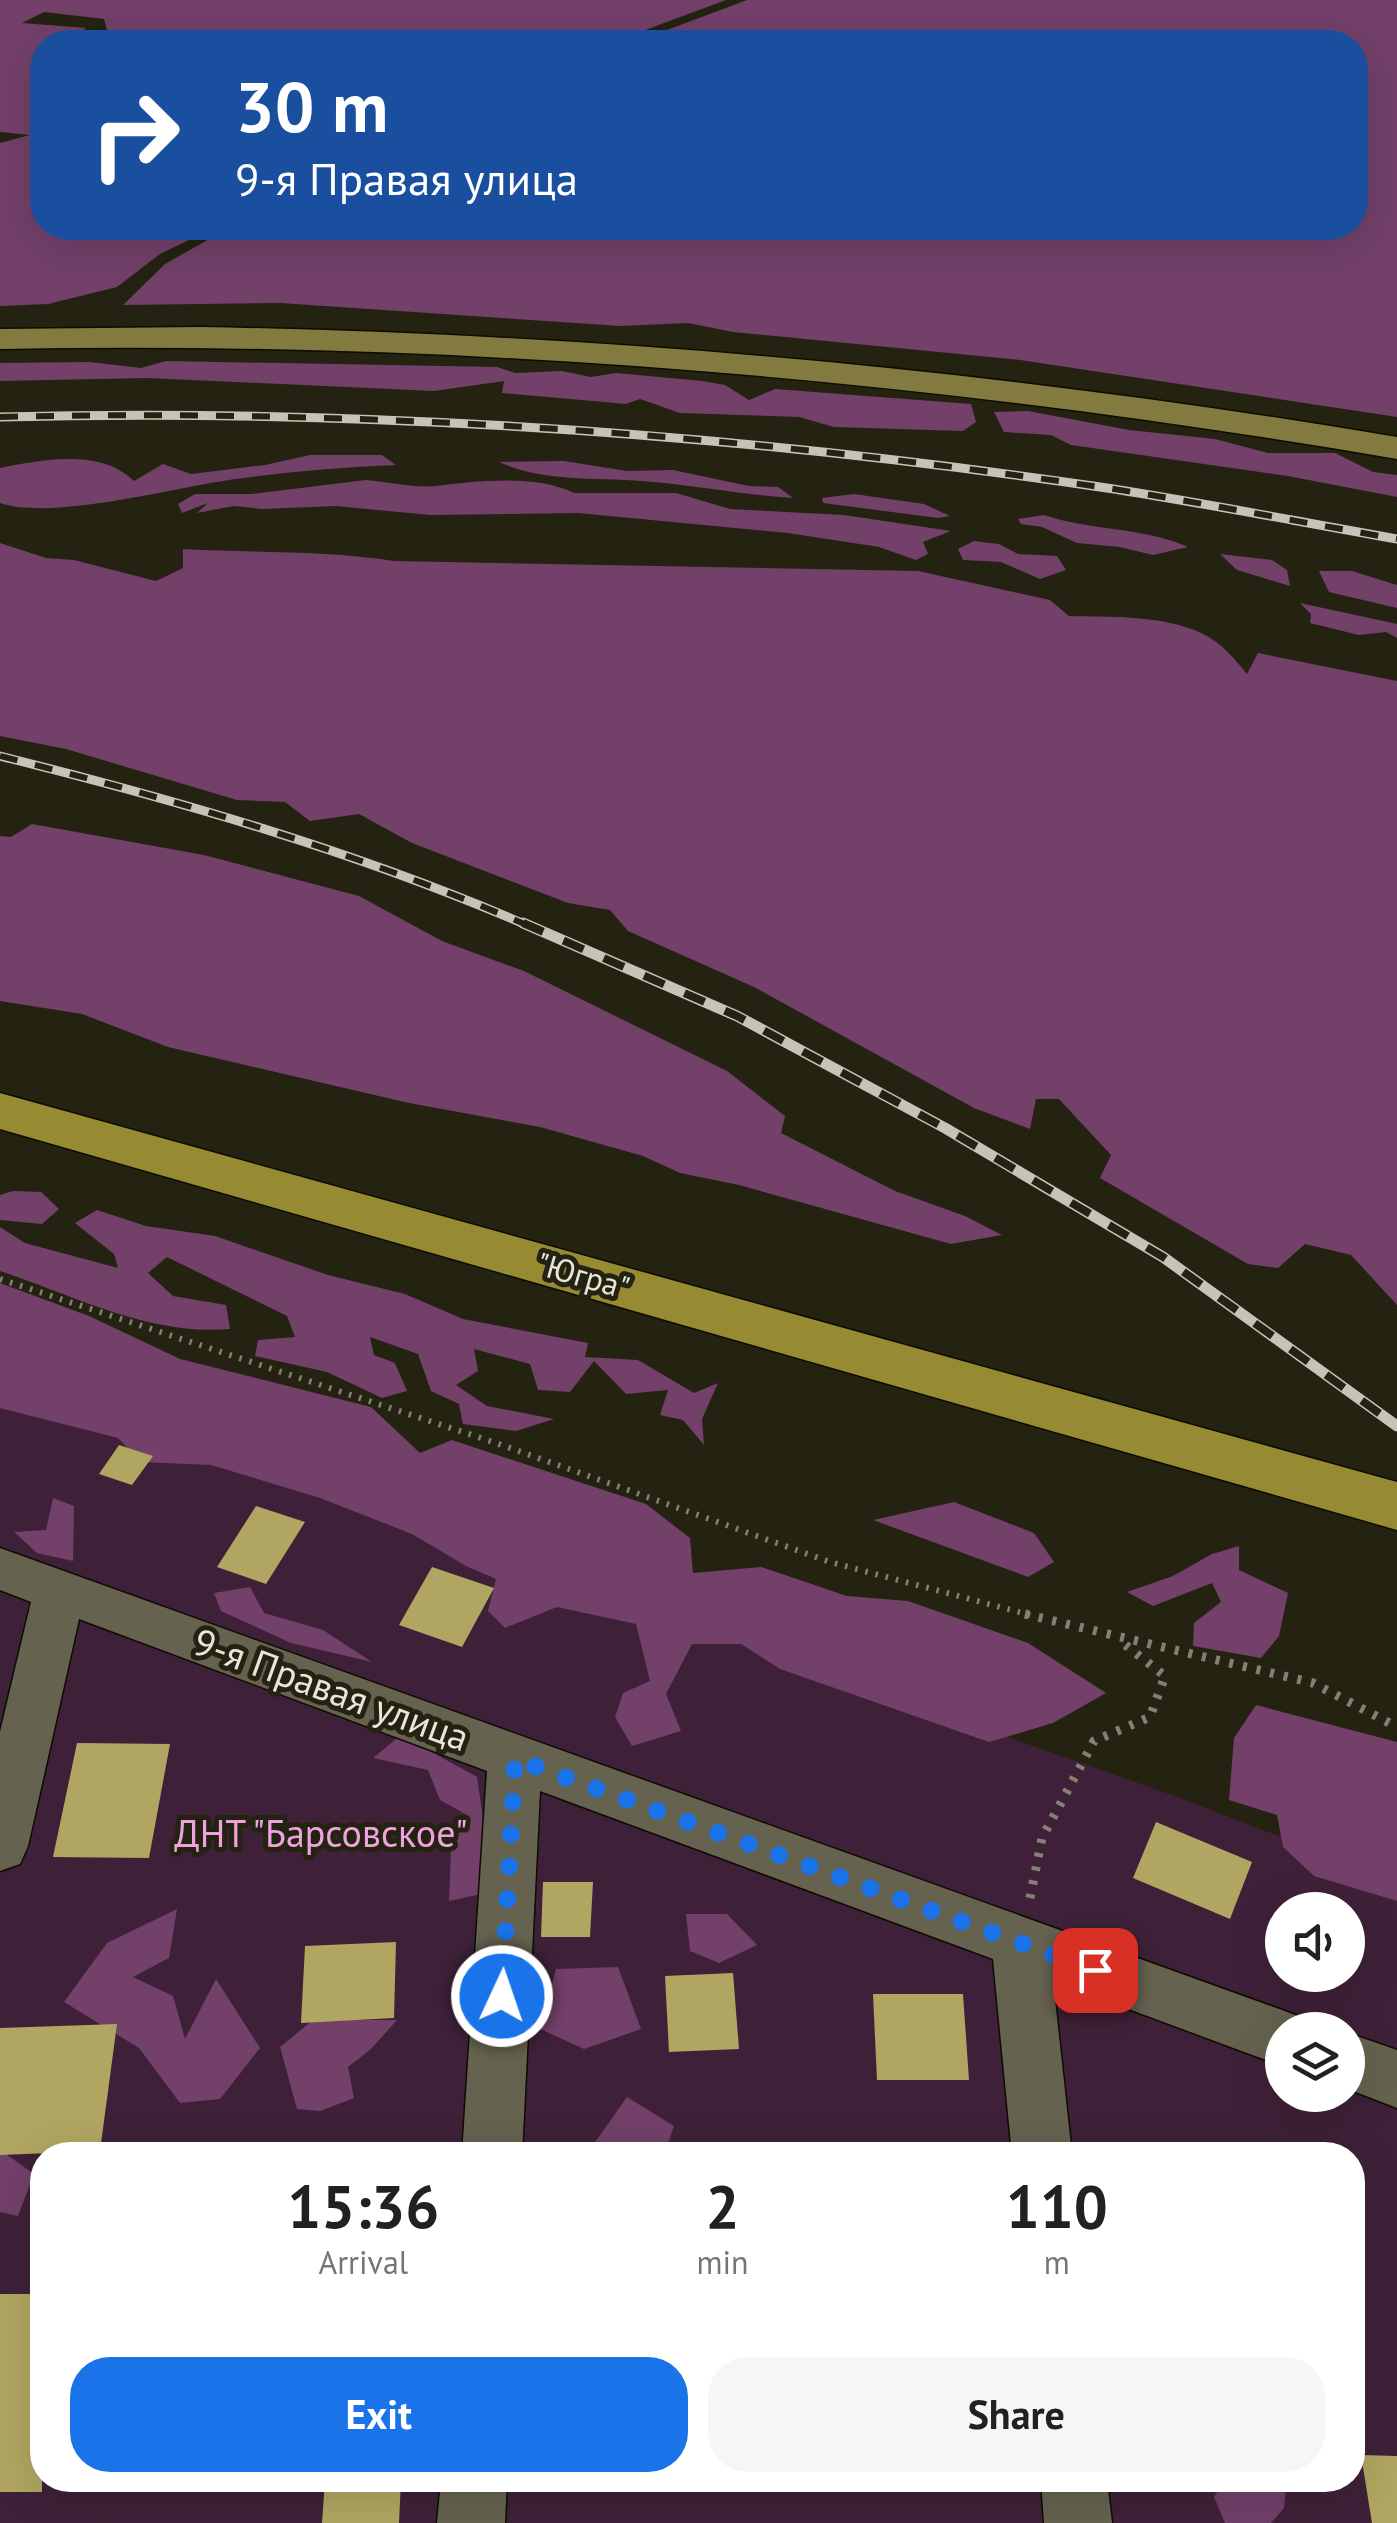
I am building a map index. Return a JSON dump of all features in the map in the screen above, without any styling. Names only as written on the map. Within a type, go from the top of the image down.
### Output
[{"type":"highway","name":"\"Югра\"","points":[[0,1111],[1397,1506]]},
{"type":"main road","points":[[0,338],[180,337],[436,344],[887,374],[1082,398],[1397,448]]},
{"type":"street","name":"9-я Правая улица","points":[[0,1569],[1265,2032]]},
{"type":"street","points":[[0,1846],[60,1589]]},
{"type":"street","points":[[493,2142],[515,1759]]},
{"type":"street","points":[[1020,1943],[1041,2142]]},
{"type":"street","points":[[1365,2067],[1397,2079]]},
{"type":"street","points":[[471,2523],[473,2492]]},
{"type":"street","points":[[1075,2492],[1078,2523]]},
{"type":"path","points":[[0,1279],[496,1443],[830,1562],[1116,1638],[1313,1683],[1397,1727]]},
{"type":"path","points":[[1020,1943],[1042,1838],[1094,1741],[1150,1716],[1165,1676],[1116,1638]]},
{"type":"green space","name":"ДНТ \"Барсовское\"","points":[[0,1382],[1178,1797],[1397,1882],[1397,2523],[0,2523]]},
{"type":"shaded area","points":[[0,0],[726,0],[645,30],[107,30],[104,19],[44,12],[22,23],[86,28],[30,30],[30,135],[0,132]]},
{"type":"shaded area","points":[[747,0],[1397,0],[1397,417],[1020,360],[733,332],[688,323],[620,326],[280,303],[123,305],[165,264],[208,240],[1368,240],[1368,30],[667,30]]},
{"type":"shaded area","points":[[30,135],[30,240],[189,240],[160,254],[117,287],[48,304],[0,306],[0,143]]},
{"type":"shaded area","points":[[166,361],[497,367],[515,373],[562,371],[591,377],[616,373],[725,385],[749,400],[775,389],[971,404],[976,422],[963,431],[834,427],[799,417],[680,413],[640,399],[626,404],[502,393],[504,381],[434,391],[147,378],[0,381],[0,363],[89,362],[141,368]]},
{"type":"shaded area","points":[[1028,411],[1129,430],[1215,439],[1268,453],[1335,453],[1373,472],[1397,475],[1397,497],[1288,476],[1071,445],[1051,435],[1004,432],[994,412]]},
{"type":"shaded area","points":[[310,455],[382,455],[396,465],[235,479],[115,501],[50,508],[0,503],[0,468],[34,462],[88,460],[105,464],[134,481],[163,464],[191,474]]},
{"type":"shaded area","points":[[564,461],[627,471],[673,470],[749,486],[778,487],[793,498],[536,474],[499,462]]},
{"type":"shaded area","points":[[366,480],[410,486],[525,481],[574,493],[676,493],[730,509],[844,515],[951,531],[923,542],[928,554],[916,560],[879,547],[788,533],[578,513],[430,515],[336,506],[234,506],[197,513],[208,503],[182,513],[178,504],[195,494],[251,494]]},
{"type":"shaded area","points":[[854,494],[924,504],[950,516],[938,518],[823,503],[822,498]]},
{"type":"shaded area","points":[[1044,515],[1153,536],[1188,547],[1153,555],[1077,543],[1042,527],[1021,524],[1018,519]]},
{"type":"shaded area","points":[[974,541],[999,544],[1018,554],[1057,556],[1066,570],[1040,579],[1001,562],[963,560],[958,549]]},
{"type":"shaded area","points":[[0,543],[46,558],[74,560],[156,581],[183,568],[183,549],[315,553],[394,561],[918,571],[1050,600],[1069,616],[1136,618],[1186,627],[1215,641],[1247,674],[1258,653],[1397,681],[1397,1305],[1351,1255],[1305,1244],[1278,1268],[1248,1264],[1100,1178],[1111,1155],[1059,1099],[1036,1099],[1030,1129],[974,1108],[754,987],[628,931],[610,910],[568,903],[412,843],[359,814],[310,821],[285,802],[237,800],[66,749],[0,736]]},
{"type":"shaded area","points":[[1220,554],[1272,560],[1287,570],[1290,586],[1237,570]]},
{"type":"shaded area","points":[[1319,571],[1352,571],[1397,585],[1397,608],[1329,592]]},
{"type":"shaded area","points":[[1300,603],[1397,624],[1397,638],[1386,632],[1359,635],[1310,623],[1311,614]]},
{"type":"shaded area","points":[[32,824],[204,855],[359,896],[442,941],[524,971],[727,1071],[785,1116],[781,1133],[895,1191],[965,1216],[1002,1235],[951,1244],[739,1185],[680,1173],[643,1156],[540,1127],[409,1103],[168,1047],[82,1014],[0,1001],[0,836],[11,837]]},
{"type":"shaded area","points":[[13,1191],[41,1192],[59,1209],[42,1224],[0,1220],[0,1195]]},
{"type":"shaded area","points":[[97,1210],[146,1226],[215,1236],[328,1275],[405,1294],[463,1319],[588,1343],[585,1357],[638,1360],[694,1393],[718,1383],[702,1419],[704,1445],[683,1420],[660,1415],[668,1390],[626,1394],[594,1361],[570,1392],[538,1390],[530,1364],[474,1349],[478,1371],[456,1385],[487,1406],[554,1419],[516,1431],[463,1424],[459,1404],[431,1391],[418,1354],[370,1337],[374,1355],[395,1363],[407,1391],[382,1398],[327,1372],[255,1356],[258,1340],[295,1337],[287,1316],[167,1257],[148,1273],[173,1296],[226,1305],[230,1329],[200,1330],[141,1320],[0,1271],[0,1227],[25,1243],[118,1268],[114,1254],[75,1223]]},
{"type":"shaded area","points":[[0,1283],[89,1316],[180,1359],[371,1407],[420,1453],[452,1440],[646,1504],[690,1538],[693,1573],[761,1567],[847,1596],[908,1601],[1028,1643],[1106,1693],[1053,1723],[989,1742],[780,1669],[741,1644],[692,1644],[666,1694],[681,1731],[632,1746],[615,1717],[623,1693],[650,1681],[636,1624],[557,1607],[505,1628],[488,1611],[496,1579],[412,1534],[320,1498],[211,1465],[141,1462],[118,1438],[0,1408]]},
{"type":"shaded area","points":[[53,1498],[74,1506],[73,1561],[37,1553],[14,1532],[46,1530]]},
{"type":"shaded area","points":[[954,1502],[1034,1533],[1054,1562],[1028,1577],[873,1520]]},
{"type":"shaded area","points":[[1239,1546],[1239,1570],[1288,1593],[1279,1636],[1261,1658],[1193,1646],[1194,1623],[1221,1602],[1212,1583],[1153,1606],[1127,1592],[1173,1576],[1212,1554]]},
{"type":"shaded area","points":[[250,1587],[264,1613],[323,1630],[372,1662],[291,1643],[221,1611],[214,1593]]},
{"type":"shaded area","points":[[1256,1705],[1397,1742],[1397,1901],[1314,1876],[1283,1847],[1277,1815],[1229,1800],[1234,1738]]},
{"type":"shaded area","points":[[401,1735],[477,1777],[492,1880],[477,1895],[449,1901],[451,1849],[467,1815],[440,1800],[428,1770],[373,1758]]},
{"type":"shaded area","points":[[177,1909],[169,1958],[133,1977],[173,1996],[185,2039],[216,1979],[260,2048],[220,2099],[180,2103],[139,2048],[64,2002],[107,1943]]},
{"type":"shaded area","points":[[686,1914],[727,1914],[757,1945],[719,1963],[690,1951]]},
{"type":"shaded area","points":[[618,1967],[641,2029],[584,2049],[540,2029],[556,1969]]},
{"type":"shaded area","points":[[313,2020],[397,2020],[348,2067],[354,2098],[320,2111],[297,2109],[280,2047]]},
{"type":"shaded area","points":[[627,2097],[674,2126],[668,2142],[595,2142]]},
{"type":"shaded area","points":[[6,2154],[30,2171],[30,2184],[18,2216],[0,2212],[0,2155]]},
{"type":"shaded area","points":[[1217,2492],[1286,2492],[1284,2508],[1271,2523],[1225,2523],[1214,2497]]},
{"type":"building","points":[[119,1445],[153,1456],[132,1485],[99,1474]]},
{"type":"building","points":[[256,1506],[305,1522],[266,1584],[217,1567]]},
{"type":"building","points":[[432,1567],[494,1588],[462,1647],[399,1625]]},
{"type":"building","points":[[77,1743],[170,1744],[149,1858],[53,1857]]},
{"type":"building","points":[[1156,1822],[1252,1862],[1230,1919],[1133,1878]]},
{"type":"building","points":[[543,1882],[593,1882],[590,1937],[541,1937]]},
{"type":"building","points":[[396,1942],[394,2018],[301,2023],[305,1946]]},
{"type":"building","points":[[733,1973],[739,2049],[669,2052],[665,1976]]},
{"type":"building","points":[[873,1994],[963,1994],[969,2080],[877,2080]]},
{"type":"building","points":[[117,2024],[101,2142],[30,2142],[30,2154],[0,2155],[0,2028]]},
{"type":"building","points":[[0,2294],[30,2294],[30,2492],[0,2492]]},
{"type":"building","points":[[1365,2455],[1397,2456],[1397,2523],[1372,2523]]},
{"type":"building","points":[[324,2492],[400,2492],[399,2523],[322,2523]]},
{"type":"railway","points":[[0,417],[139,415],[417,421],[693,439],[1107,488],[1397,539]]},
{"type":"railway","points":[[0,756],[268,830],[400,875],[529,926]]},
{"type":"railway","points":[[523,923],[737,1016],[945,1128],[1163,1257],[1397,1426]]},
{"type":"route","points":[[502,1996],[515,1759],[1095,1970]]}]
